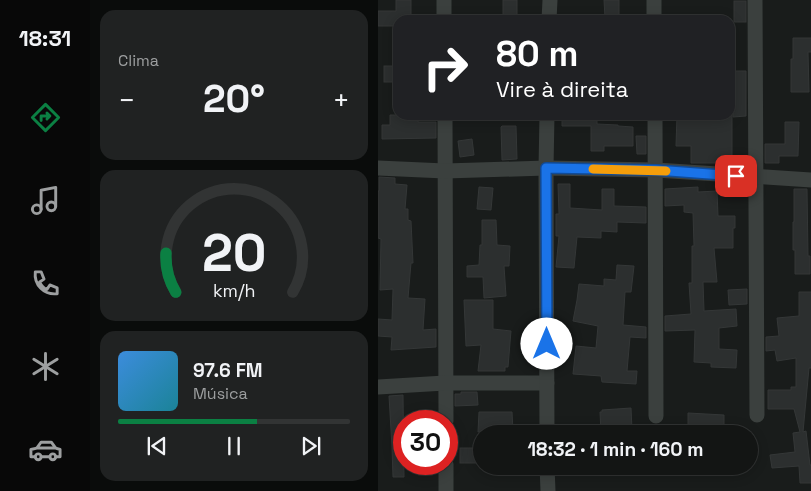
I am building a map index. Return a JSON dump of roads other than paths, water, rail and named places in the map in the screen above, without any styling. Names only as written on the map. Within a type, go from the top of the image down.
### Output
[{"type":"street","points":[[444,0],[444,15]]},
{"type":"street","points":[[549,15],[550,0]]},
{"type":"street","points":[[654,0],[654,15]]},
{"type":"street","points":[[755,0],[757,415]]},
{"type":"street","points":[[445,120],[446,410]]},
{"type":"street","points":[[547,120],[547,425]]},
{"type":"street","points":[[655,120],[656,416]]},
{"type":"street","points":[[378,168],[445,171],[546,168],[656,170],[812,180]]},
{"type":"street","points":[[378,387],[446,383],[547,383]]},
{"type":"street","points":[[446,475],[446,491]]},
{"type":"street","points":[[548,475],[548,491]]}]
